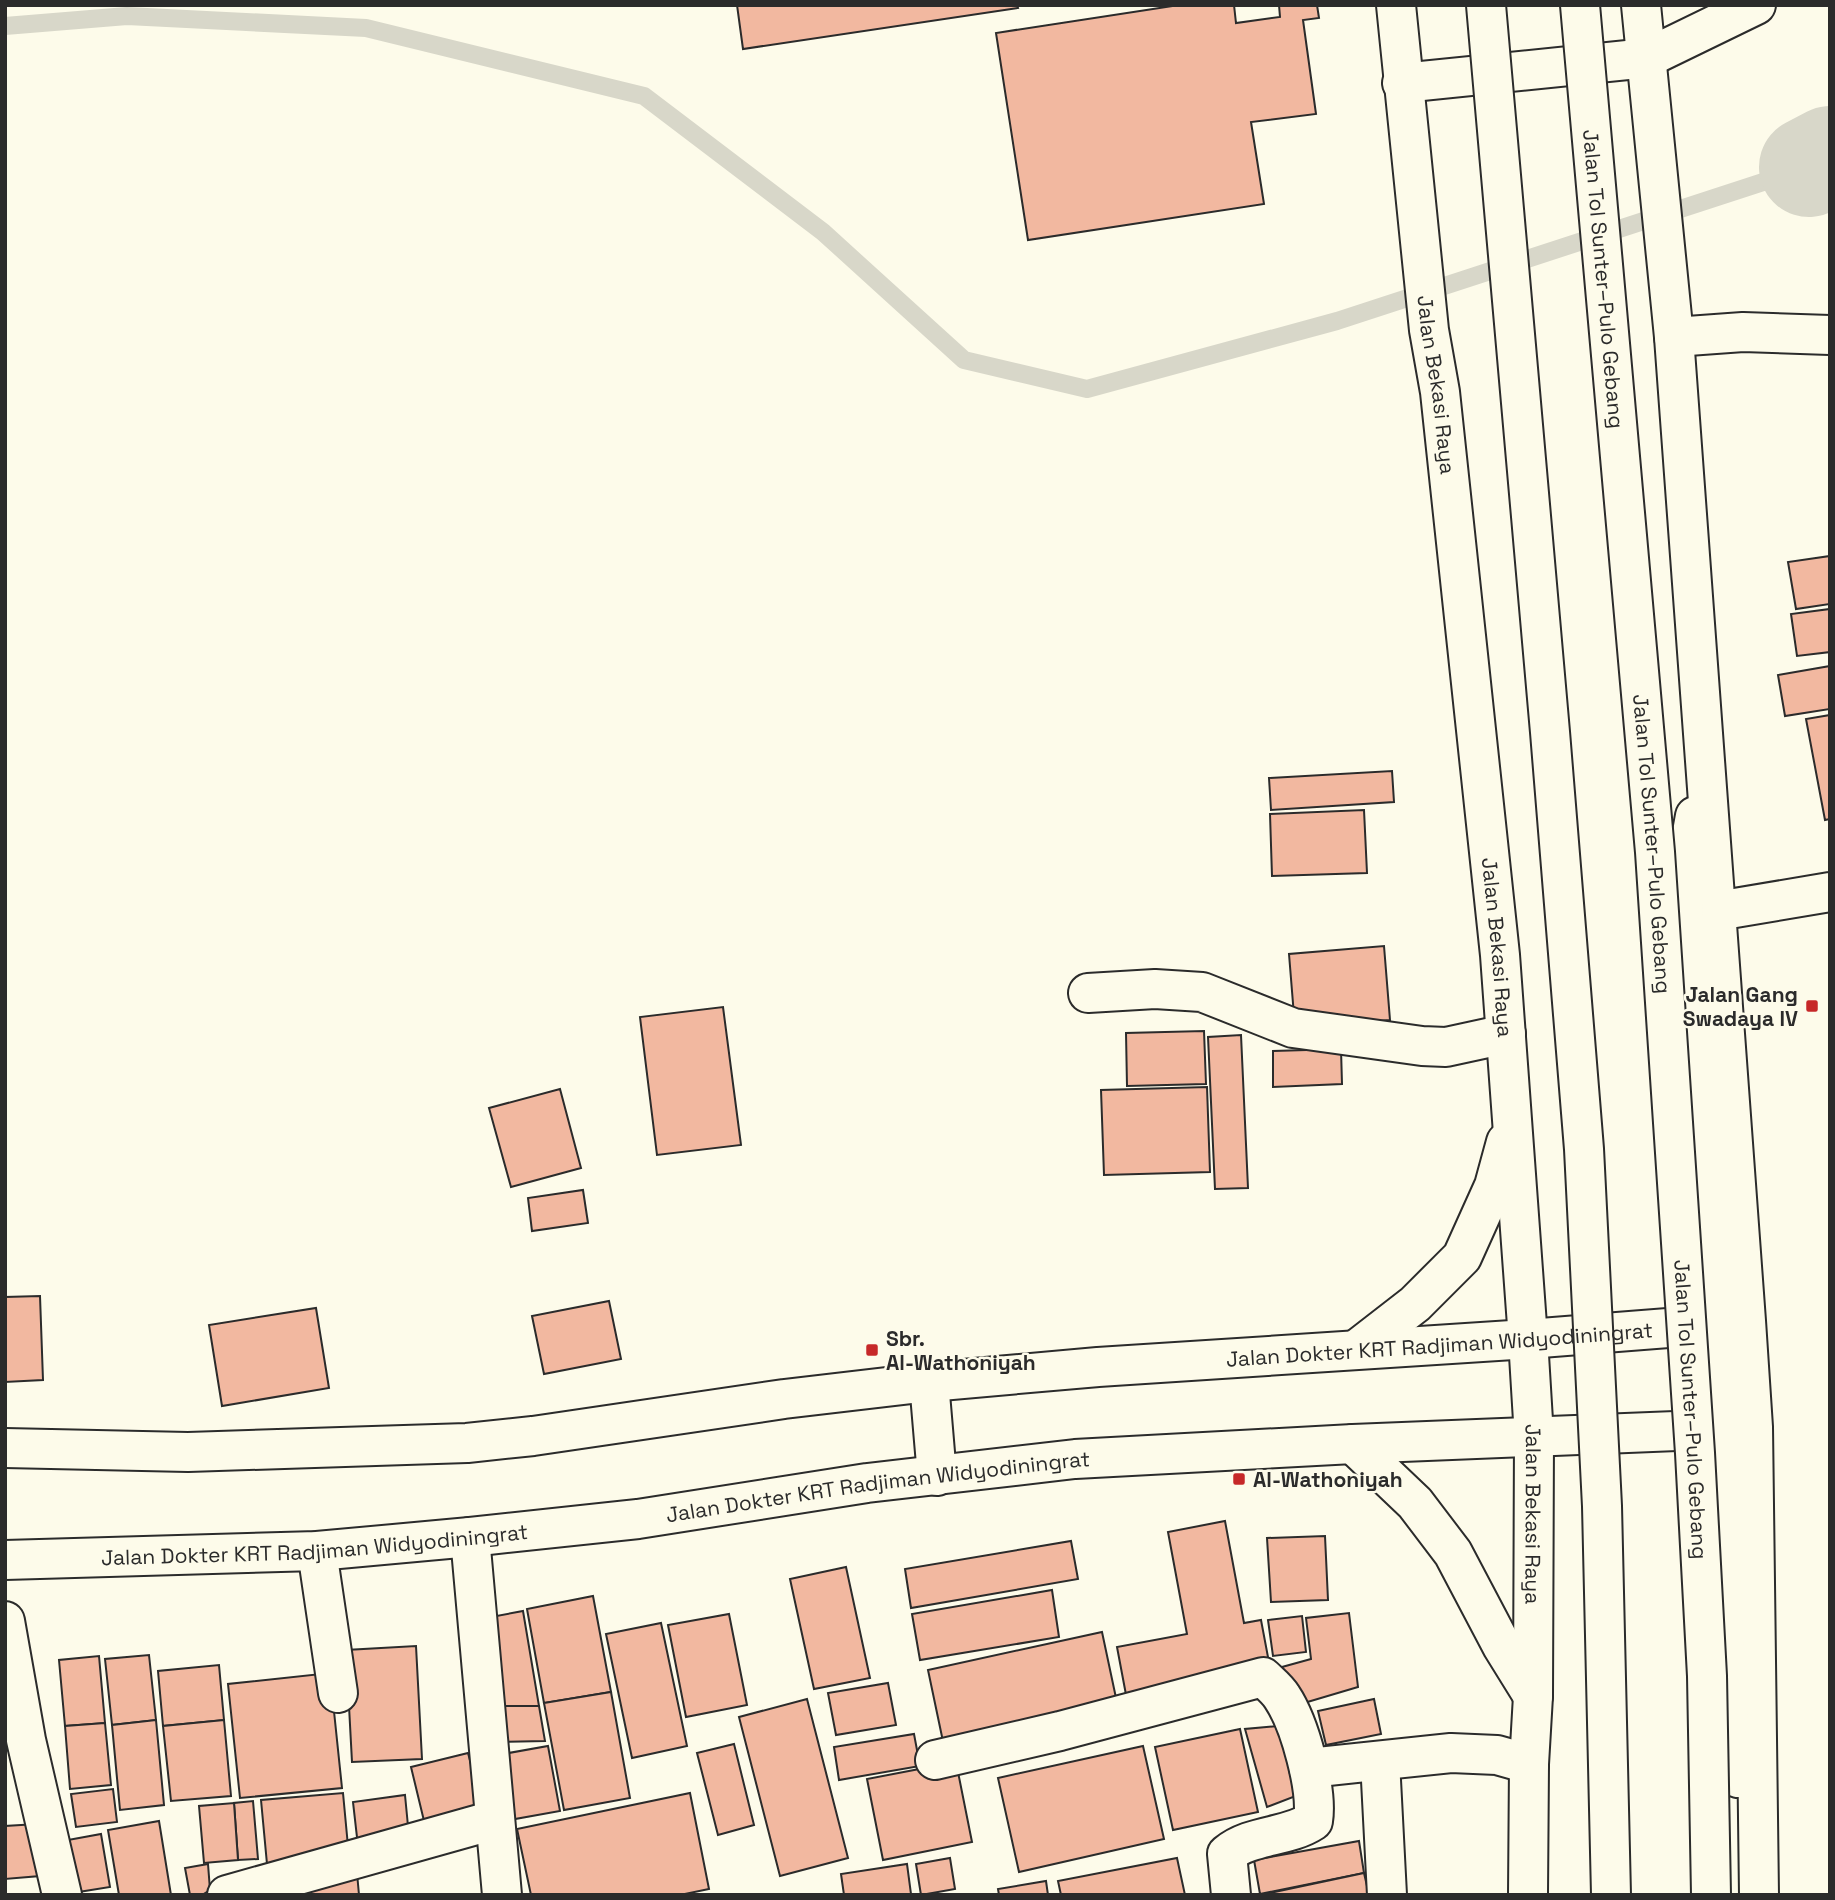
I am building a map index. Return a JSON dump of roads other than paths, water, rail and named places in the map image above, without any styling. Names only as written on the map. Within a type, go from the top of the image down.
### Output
[{"type":"main road","name":"Jalan Bekasi Raya","points":[[1396,5],[1402,83],[1429,330],[1440,393],[1508,1048],[1534,1437],[1534,1696],[1529,1764],[1528,1895]]},
{"type":"main road","points":[[1486,5],[1584,1149],[1602,1506],[1611,1895]]},
{"type":"main road","name":"Jalan Tol Sunter–Pulo Gebang","points":[[1580,5],[1655,852],[1695,1452],[1707,1676],[1711,1895]]},
{"type":"main road","points":[[1641,5],[1672,321],[1717,911],[1729,1323],[1758,1895]]},
{"type":"main road","points":[[1402,83],[1647,58],[1756,5]]},
{"type":"main road","points":[[1672,321],[1743,332],[1830,335]]},
{"type":"main road","points":[[1704,765],[1682,888],[1729,1323]]},
{"type":"main road","points":[[1717,911],[1830,892]]},
{"type":"main road","points":[[1088,993],[1155,989],[1202,992],[1293,1028],[1422,1045],[1508,1048],[1509,1132],[1494,1186],[1462,1257],[1415,1304],[1357,1349]]},
{"type":"main road","name":"Jalan Dokter KRT Radjiman Widyodiningrat","points":[[5,1448],[188,1452],[467,1443],[533,1436],[784,1399],[929,1382],[1098,1367],[1729,1323]]},
{"type":"main road","points":[[929,1382],[937,1476]]},
{"type":"main road","name":"Jalan Dokter KRT Radjiman Widyodiningrat","points":[[5,1560],[317,1550],[471,1537],[639,1519],[853,1485],[1075,1459],[1353,1444],[1735,1429]]},
{"type":"main road","points":[[1353,1444],[1415,1503],[1453,1553],[1502,1646],[1534,1696]]},
{"type":"main road","points":[[471,1537],[502,1895]]},
{"type":"main road","points":[[317,1550],[338,1693]]},
{"type":"main road","points":[[5,1621],[26,1740],[62,1895]]},
{"type":"main road","points":[[934,1760],[1060,1731],[1263,1677],[1282,1696],[1309,1768],[1316,1804],[1313,1821],[1303,1828],[1237,1845],[1227,1853],[1231,1895]]},
{"type":"main road","points":[[1309,1768],[1451,1753],[1497,1755],[1529,1764]]},
{"type":"main road","points":[[1380,1761],[1387,1895]]},
{"type":"main road","points":[[227,1895],[494,1820]]},
{"type":"waterway","points":[[5,26],[127,16],[366,28],[644,96],[823,232],[964,360],[1087,389],[1337,321],[1809,167]]},
{"type":"waterway","points":[[1809,167],[1830,156]]},
{"type":"place","name":"Jalan Gang Swadaya IV","points":[[1812,1006]]},
{"type":"place","name":"Sbr. Al-Wathoniyah","points":[[872,1350]]},
{"type":"place","name":"Al-Wathoniyah","points":[[1239,1479]]}]
